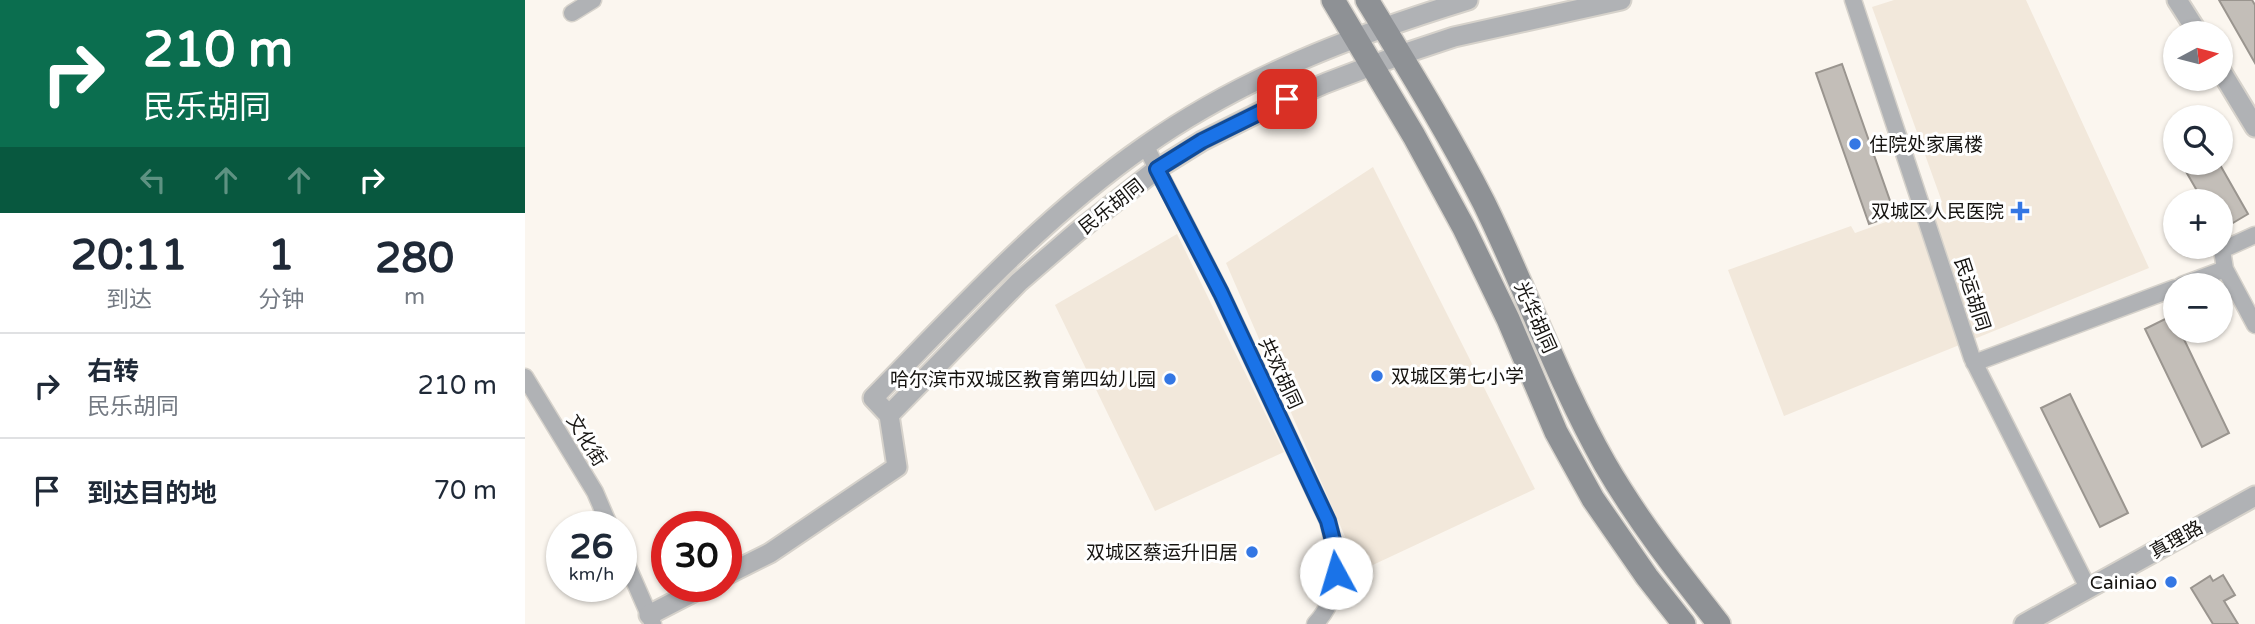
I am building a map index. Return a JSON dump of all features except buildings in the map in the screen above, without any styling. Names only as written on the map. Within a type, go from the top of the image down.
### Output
[{"type":"main road","name":"光华胡同","points":[[1333,0],[1373,65],[1464,228],[1509,319],[1556,432],[1593,499],[1647,577],[1684,624]]},
{"type":"main road","name":"光华胡同","points":[[1367,0],[1483,201],[1604,462],[1643,527],[1719,624]]},
{"type":"street","points":[[572,13],[593,0]]},
{"type":"street","name":"民乐胡同","points":[[742,567],[770,553],[897,467],[889,415],[873,398],[1010,258],[1072,202],[1145,145],[1190,116],[1259,79],[1383,26],[1468,0]]},
{"type":"street","name":"民乐胡同","points":[[889,415],[1019,282],[1157,169],[1202,141],[1268,108],[1399,55],[1467,34],[1621,0]]},
{"type":"street","name":"民运胡同","points":[[1853,0],[1975,362],[2088,588]]},
{"type":"street","points":[[2177,0],[2190,21]]},
{"type":"street","points":[[2233,91],[2255,127]]},
{"type":"street","name":"共欢胡同","points":[[1145,145],[1221,293],[1328,521],[1337,556],[1335,590],[1322,617],[1315,624]]},
{"type":"street","points":[[2255,234],[2222,250],[2225,269],[2255,325]]},
{"type":"street","points":[[2214,273],[2225,269]]},
{"type":"street","points":[[1975,362],[2163,292]]},
{"type":"street","name":"文化街","points":[[525,377],[595,492],[603,511]]},
{"type":"street","name":"真理路","points":[[2024,624],[2255,496]]},
{"type":"street","points":[[637,588],[651,620],[680,602]]},
{"type":"shaded area","name":"双城区人民医院","points":[[1894,0],[2026,0],[2149,268],[1784,416],[1728,270],[1851,226],[1855,233],[1942,202],[1872,7]]},
{"type":"shaded area","name":"双城区第七小学","points":[[1373,167],[1535,489],[1360,571],[1226,263]]},
{"type":"shaded area","name":"哈尔滨市双城区教育第四幼儿园","points":[[1177,234],[1284,452],[1155,511],[1055,305]]},
{"type":"place","name":"住院处家属楼","points":[[1855,144]]},
{"type":"place","name":"双城区人民医院","points":[[2020,211]]},
{"type":"place","name":"双城区第七小学","points":[[1377,376]]},
{"type":"place","name":"哈尔滨市双城区教育第四幼儿园","points":[[1170,379]]},
{"type":"place","name":"双城区蔡运升旧居","points":[[1252,552]]},
{"type":"place","name":"Cainiao","points":[[2171,582]]},
{"type":"route","points":[[1287,99],[1202,141],[1157,169],[1221,293],[1328,521],[1337,556],[1336,573]]}]
